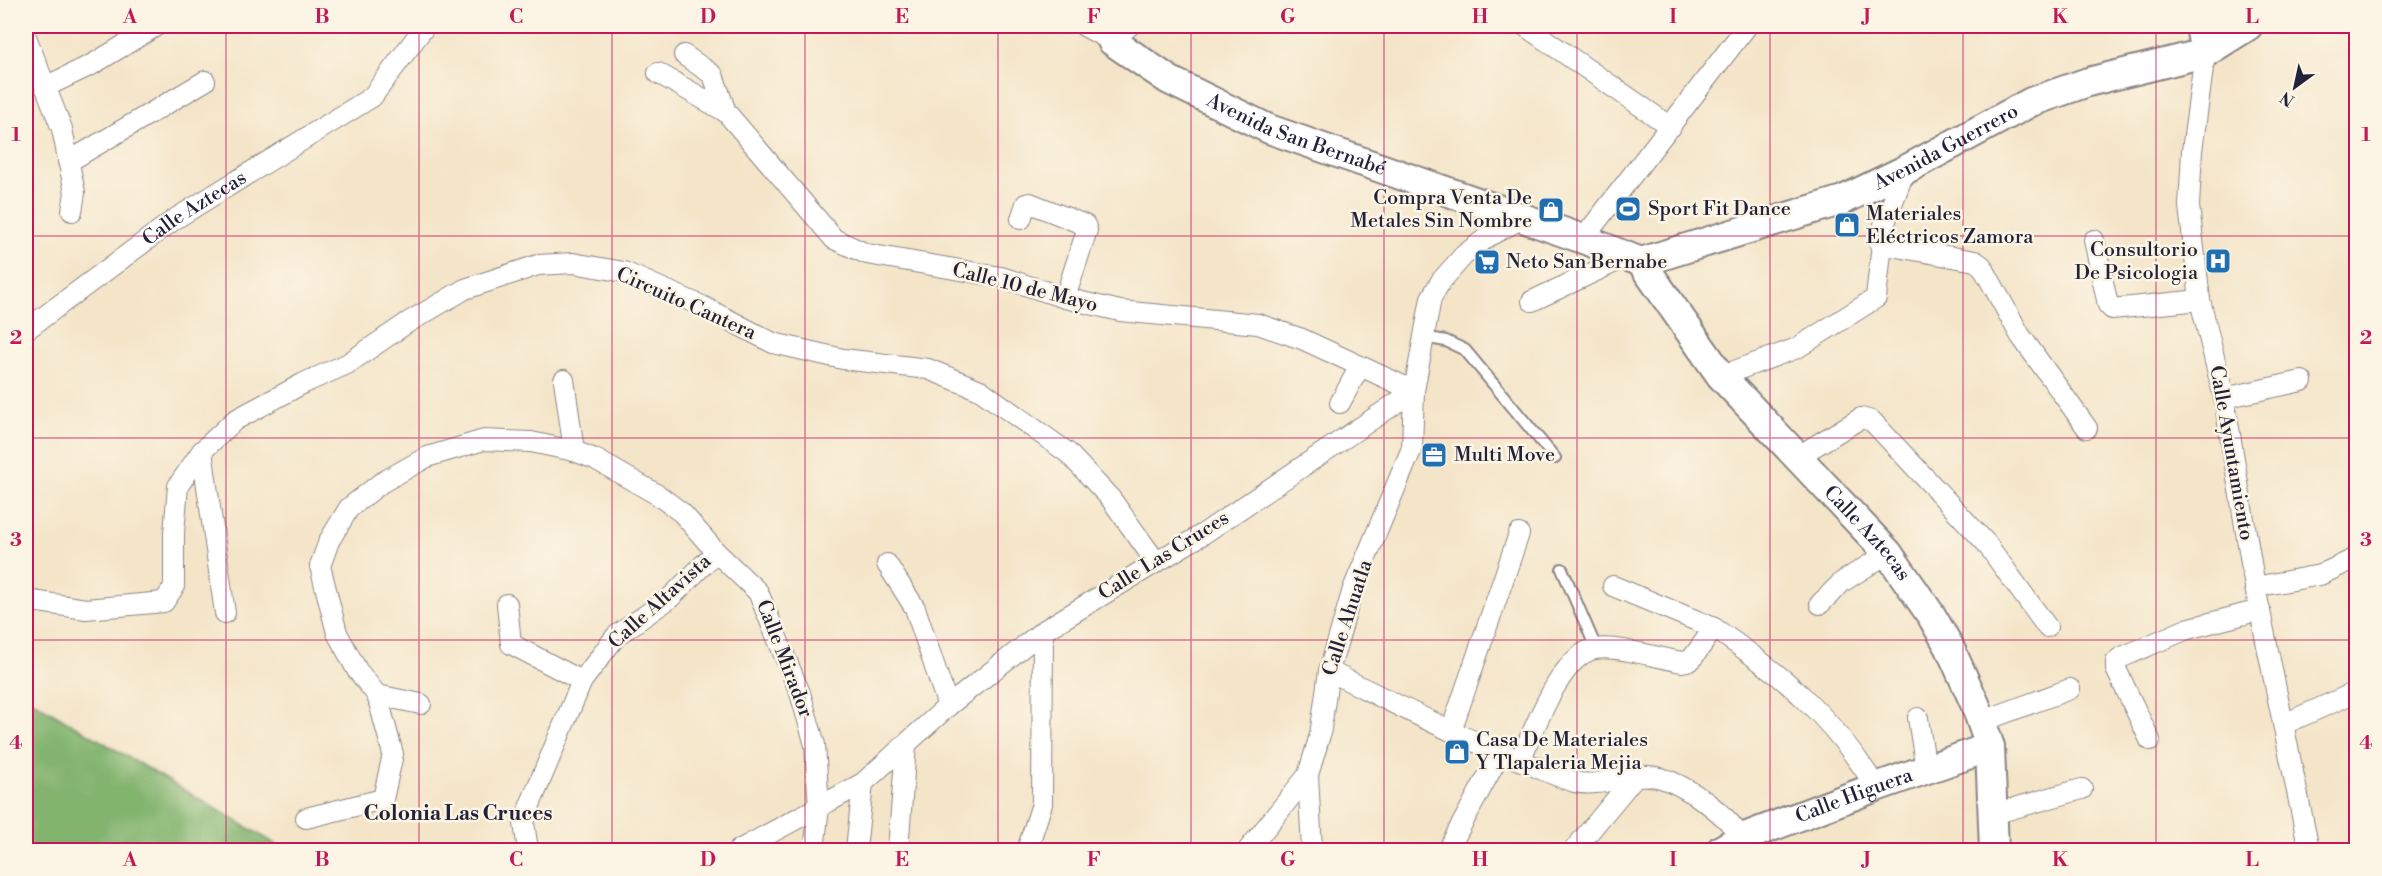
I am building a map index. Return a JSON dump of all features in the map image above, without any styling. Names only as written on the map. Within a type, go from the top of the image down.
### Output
[{"type":"street","points":[[45,87],[93,64],[156,26]]},
{"type":"street","name":"Calle Aztecas","points":[[26,330],[175,219],[372,96],[425,26]]},
{"type":"street","points":[[1084,26],[1116,31]]},
{"type":"street","points":[[1525,26],[1671,128]]},
{"type":"street","points":[[1583,239],[1671,128],[1747,26]]},
{"type":"street","name":"Avenida Guerrero","points":[[1635,259],[1843,200],[1905,170],[2031,102],[2203,39],[2248,26]]},
{"type":"street","name":"Avenida San Bernabé","points":[[1116,31],[1169,80],[1269,129],[1635,259]]},
{"type":"street","points":[[26,37],[62,129],[75,193],[72,211]]},
{"type":"street","name":"Calle Ayuntamiento","points":[[2203,39],[2189,206],[2200,300],[2224,398],[2255,587],[2309,850]]},
{"type":"street","points":[[684,55],[713,75],[726,112]]},
{"type":"street","name":"Calle 10 de Mayo","points":[[658,73],[726,112],[834,239],[867,254],[1001,278],[1065,298],[1120,311],[1258,324],[1302,339],[1414,391]]},
{"type":"street","points":[[68,162],[205,81]]},
{"type":"street","points":[[1721,376],[1797,348],[1876,298],[1882,258],[1880,244],[1884,225],[1905,170]]},
{"type":"street","points":[[1021,219],[1026,204],[1030,203],[1085,225],[1087,230],[1065,298]]},
{"type":"street","points":[[1414,391],[1431,298],[1440,281],[1464,255],[1489,236],[1523,218]]},
{"type":"street","points":[[2094,240],[2108,305],[2112,309],[2200,300]]},
{"type":"street","points":[[1880,244],[1975,261],[1982,266],[2020,335],[2087,428]]},
{"type":"street","points":[[1532,301],[1635,259]]},
{"type":"street","name":"Calle Aztecas","points":[[1635,259],[1721,376],[1888,553],[1949,646],[1986,734],[1994,850]]},
{"type":"street","name":"Circuito Cantera","points":[[26,600],[86,609],[164,602],[174,587],[174,533],[178,486],[202,451],[235,420],[303,383],[347,364],[407,323],[465,290],[538,265],[573,263],[624,272],[702,306],[773,343],[843,359],[928,369],[980,390],[1068,453],[1111,499],[1156,562]]},
{"type":"street","points":[[1340,403],[1360,366]]},
{"type":"street","points":[[564,380],[574,451]]},
{"type":"street","points":[[2224,398],[2302,381]]},
{"type":"street","name":"Calle Las Cruces","points":[[739,850],[863,783],[948,706],[1043,631],[1203,534],[1414,391]]},
{"type":"street","name":"Calle Ahuatla","points":[[1312,850],[1308,775],[1320,735],[1329,671],[1353,589],[1412,448],[1414,391]]},
{"type":"street","points":[[1797,457],[1861,418],[1872,421],[1986,543],[2047,627]]},
{"type":"street","name":"Calle Mirador","points":[[306,818],[383,799],[393,754],[378,695],[357,670],[337,633],[320,566],[329,541],[349,508],[381,483],[427,457],[484,440],[531,442],[574,451],[604,463],[658,495],[682,513],[716,552],[758,592],[780,640],[800,693],[815,745],[819,807]]},
{"type":"street","points":[[202,451],[225,613]]},
{"type":"street","points":[[1451,731],[1519,534]]},
{"type":"street","name":"Calle Altavista","points":[[528,850],[524,823],[582,681],[616,636],[670,598],[716,552]]},
{"type":"street","points":[[1820,604],[1842,582],[1888,553]]},
{"type":"street","points":[[2255,587],[2320,574],[2356,558]]},
{"type":"street","points":[[887,564],[915,608],[948,706]]},
{"type":"street","points":[[1612,586],[1714,628],[1772,668],[1831,723],[1876,787]]},
{"type":"street","points":[[507,604],[511,644],[582,681]]},
{"type":"street","points":[[2150,740],[2116,669],[2116,662],[2120,658],[2187,629],[2260,610]]},
{"type":"street","points":[[1520,760],[1560,678],[1579,655],[1596,648],[1682,662],[1691,660],[1714,628]]},
{"type":"street","points":[[1027,850],[1042,804],[1043,631]]},
{"type":"street","points":[[1329,671],[1451,731],[1576,783],[1636,774],[1660,777],[1686,789],[1711,806],[1736,846]]},
{"type":"street","points":[[1986,734],[2070,689]]},
{"type":"street","points":[[2284,724],[2356,692]]},
{"type":"street","points":[[378,695],[421,704]]},
{"type":"street","points":[[1918,718],[1926,769]]},
{"type":"street","name":"Calle Higuera","points":[[1736,846],[1876,787],[1926,769],[1986,734]]},
{"type":"street","points":[[898,850],[906,746]]},
{"type":"street","points":[[1448,850],[1500,753]]},
{"type":"street","points":[[1574,850],[1636,774]]},
{"type":"street","points":[[1248,850],[1308,775]]},
{"type":"street","points":[[856,850],[863,783]]},
{"type":"street","points":[[1993,814],[2082,789]]},
{"type":"street","points":[[814,850],[819,807]]},
{"type":"lane","points":[[1423,337],[1446,341],[1466,350],[1555,458]]},
{"type":"lane","points":[[1562,569],[1596,648]]},
{"type":"green space","points":[[26,697],[271,841],[282,850],[26,850]]},
{"type":"place","name":"Sport Fit Dance","points":[[1628,209]]},
{"type":"place","name":"Compra Venta De Metales Sin Nombre","points":[[1551,210]]},
{"type":"place","name":"Materiales Eléctricos Zamora","points":[[1847,225]]},
{"type":"place","name":"Consultorio De Psicologia","points":[[2218,261]]},
{"type":"place","name":"Neto San Bernabe","points":[[1487,262]]},
{"type":"place","name":"Multi Move","points":[[1434,455]]},
{"type":"place","name":"Casa De Materiales Y Tlapaleria Mejia","points":[[1457,752]]},
{"type":"district","name":"Colonia Las Cruces","points":[[458,814]]}]
